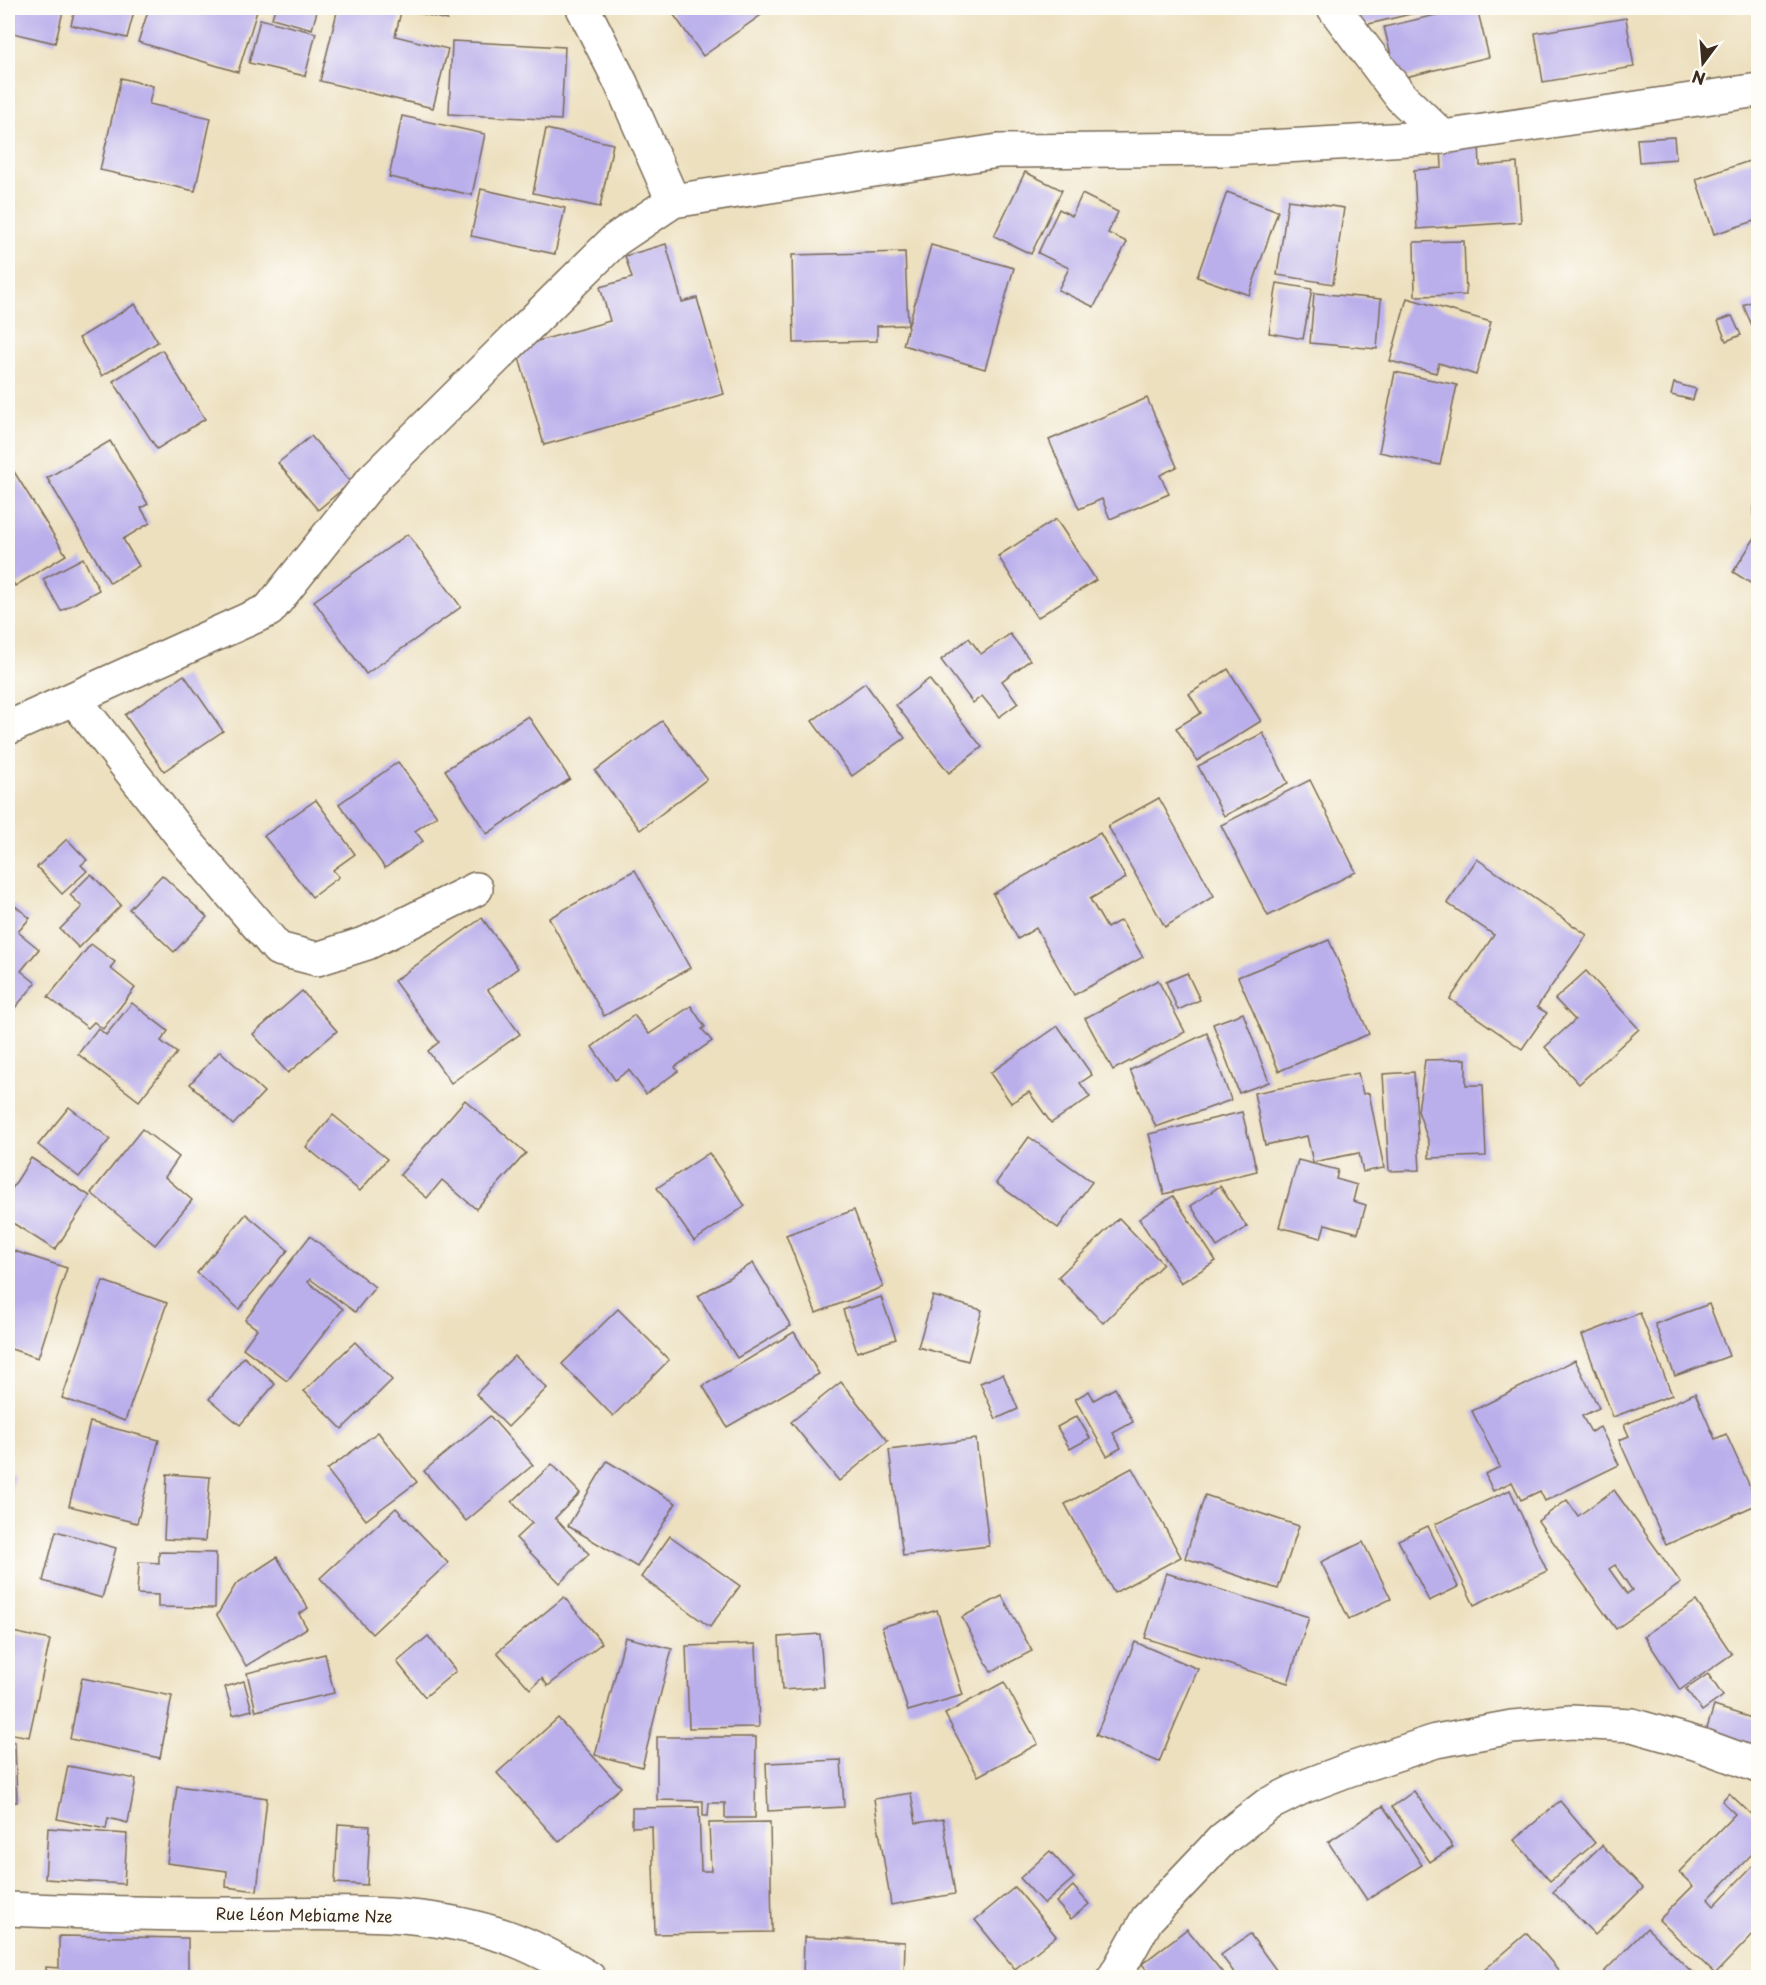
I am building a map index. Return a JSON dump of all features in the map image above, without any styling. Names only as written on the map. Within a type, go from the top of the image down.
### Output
[{"type":"street","points":[[583,8],[621,83],[673,201]]},
{"type":"street","points":[[1335,8],[1401,97],[1443,137]]},
{"type":"street","points":[[8,728],[269,610],[373,479],[615,240],[673,201],[998,151],[1231,148],[1443,137],[1758,90]]},
{"type":"street","points":[[74,699],[185,840],[278,949],[317,959],[367,943],[476,889]]},
{"type":"street","points":[[1114,1977],[1147,1919],[1223,1839],[1267,1805],[1303,1787],[1436,1741],[1512,1727],[1571,1722],[1632,1725],[1698,1744],[1758,1766]]},
{"type":"street","name":"Rue Léon Mebiame Nze","points":[[8,1909],[209,1914],[368,1914],[435,1919],[495,1933],[562,1962],[589,1977]]},
{"type":"building","points":[[8,8],[64,8],[55,43],[8,32]]},
{"type":"building","points":[[75,8],[135,8],[127,38],[71,25]]},
{"type":"building","points":[[149,8],[258,8],[238,72],[138,42]]},
{"type":"building","points":[[275,8],[318,8],[312,29],[272,18]]},
{"type":"building","points":[[338,8],[402,8],[395,36],[448,49],[433,108],[320,81]]},
{"type":"building","points":[[416,8],[450,8],[447,20],[415,12]]},
{"type":"building","points":[[669,8],[756,8],[761,15],[703,56]]},
{"type":"building","points":[[1352,8],[1436,8],[1356,27]]},
{"type":"building","points":[[1466,8],[1477,8],[1489,57],[1397,79],[1384,27]]},
{"type":"building","points":[[1626,18],[1634,67],[1543,82],[1535,33]]},
{"type":"building","points":[[260,19],[316,33],[305,76],[249,63]]},
{"type":"building","points":[[452,41],[565,47],[561,120],[449,114]]},
{"type":"building","points":[[121,78],[153,86],[149,104],[211,118],[195,191],[100,170]]},
{"type":"building","points":[[402,116],[485,134],[472,195],[389,177]]},
{"type":"building","points":[[546,129],[613,144],[600,207],[533,193]]},
{"type":"building","points":[[1674,137],[1676,159],[1639,162],[1637,139]]},
{"type":"building","points":[[1479,144],[1480,166],[1517,163],[1521,222],[1417,229],[1414,170],[1442,168],[1441,147]]},
{"type":"building","points":[[1758,158],[1758,220],[1714,234],[1696,179]]},
{"type":"building","points":[[1025,172],[1062,190],[1031,254],[994,236]]},
{"type":"building","points":[[481,189],[565,208],[555,254],[471,236]]},
{"type":"building","points":[[1227,192],[1278,211],[1249,295],[1197,277]]},
{"type":"building","points":[[1082,194],[1118,212],[1108,233],[1127,242],[1094,307],[1058,290],[1069,268],[1038,253],[1059,209],[1072,216]]},
{"type":"building","points":[[1288,200],[1344,208],[1333,284],[1277,275]]},
{"type":"building","points":[[1464,241],[1466,295],[1415,296],[1414,242]]},
{"type":"building","points":[[666,244],[682,302],[697,298],[724,394],[544,445],[516,347],[610,321],[600,287],[632,278],[625,256]]},
{"type":"building","points":[[931,245],[1014,268],[985,369],[903,345]]},
{"type":"building","points":[[905,252],[908,325],[877,326],[877,341],[794,343],[792,255]]},
{"type":"building","points":[[1277,283],[1312,289],[1303,339],[1269,333]]},
{"type":"building","points":[[1314,293],[1381,299],[1377,349],[1310,343]]},
{"type":"building","points":[[1407,298],[1491,322],[1476,375],[1439,363],[1436,373],[1390,361]]},
{"type":"building","points":[[1758,299],[1758,339],[1743,305]]},
{"type":"building","points":[[135,304],[158,342],[102,376],[79,338]]},
{"type":"building","points":[[1732,316],[1741,335],[1726,341],[1718,321]]},
{"type":"building","points":[[162,350],[205,419],[157,449],[113,381]]},
{"type":"building","points":[[1395,372],[1457,385],[1440,465],[1379,452]]},
{"type":"building","points":[[1674,383],[1696,389],[1693,400],[1671,395]]},
{"type":"building","points":[[1147,398],[1177,467],[1160,475],[1169,494],[1110,519],[1102,499],[1079,509],[1049,440]]},
{"type":"building","points":[[311,436],[351,482],[318,510],[278,463]]},
{"type":"building","points":[[110,441],[148,504],[141,508],[150,523],[123,539],[139,566],[110,583],[47,478]]},
{"type":"building","points":[[8,462],[66,555],[15,586],[8,574]]},
{"type":"building","points":[[1758,489],[1758,516],[1753,515]]},
{"type":"building","points":[[1056,519],[1096,580],[1037,618],[998,556]]},
{"type":"building","points":[[408,534],[461,607],[366,674],[314,601]]},
{"type":"building","points":[[1756,536],[1758,538],[1758,588],[1733,572]]},
{"type":"building","points":[[83,558],[99,590],[61,611],[43,579]]},
{"type":"building","points":[[1010,634],[1030,660],[1002,681],[1018,703],[999,717],[982,696],[973,703],[941,660],[969,638],[981,654]]},
{"type":"building","points":[[1228,669],[1261,721],[1197,761],[1176,728],[1201,713],[1189,694]]},
{"type":"building","points":[[184,675],[223,731],[164,771],[125,715]]},
{"type":"building","points":[[929,679],[982,747],[949,773],[896,705]]},
{"type":"building","points":[[865,683],[905,738],[852,776],[812,721]]},
{"type":"building","points":[[528,716],[570,779],[487,834],[445,770]]},
{"type":"building","points":[[662,721],[707,779],[640,830],[595,771]]},
{"type":"building","points":[[1263,733],[1288,783],[1224,816],[1198,766]]},
{"type":"building","points":[[398,762],[437,816],[415,831],[423,841],[385,868],[339,804]]},
{"type":"building","points":[[1310,780],[1356,872],[1268,916],[1221,825]]},
{"type":"building","points":[[1159,798],[1214,896],[1165,927],[1108,826]]},
{"type":"building","points":[[316,800],[355,854],[333,870],[339,877],[312,897],[264,836]]},
{"type":"building","points":[[1100,833],[1126,878],[1090,899],[1107,928],[1121,920],[1143,957],[1074,995],[1036,928],[1018,939],[993,894]]},
{"type":"building","points":[[67,839],[87,860],[81,865],[87,871],[62,894],[37,867]]},
{"type":"building","points":[[1477,859],[1587,935],[1537,1007],[1547,1013],[1522,1049],[1450,999],[1494,935],[1447,903]]},
{"type":"building","points":[[635,870],[690,968],[604,1016],[549,918]]},
{"type":"building","points":[[91,874],[121,905],[79,948],[60,929],[82,907],[70,895]]},
{"type":"building","points":[[162,875],[207,917],[174,952],[129,909]]},
{"type":"building","points":[[8,900],[30,918],[18,932],[39,949],[21,971],[36,983],[14,1009],[8,1003]]},
{"type":"building","points":[[482,918],[518,968],[488,990],[520,1034],[451,1083],[428,1051],[439,1042],[394,981]]},
{"type":"building","points":[[1329,940],[1369,1034],[1279,1071],[1238,977]]},
{"type":"building","points":[[91,944],[115,962],[110,968],[135,988],[103,1029],[94,1022],[88,1028],[48,997]]},
{"type":"building","points":[[1586,971],[1639,1029],[1579,1084],[1545,1047],[1575,1020],[1555,999]]},
{"type":"building","points":[[1187,973],[1200,1000],[1178,1010],[1166,982]]},
{"type":"building","points":[[1158,980],[1185,1032],[1113,1070],[1085,1018]]},
{"type":"building","points":[[302,991],[337,1031],[288,1073],[253,1034]]},
{"type":"building","points":[[132,1003],[168,1031],[161,1041],[177,1053],[139,1101],[78,1054],[98,1028],[106,1035]]},
{"type":"building","points":[[691,1006],[705,1027],[702,1029],[712,1041],[675,1067],[678,1071],[646,1094],[629,1070],[615,1080],[592,1047],[634,1015],[649,1034]]},
{"type":"building","points":[[1243,1013],[1269,1082],[1239,1093],[1213,1024]]},
{"type":"building","points":[[1058,1026],[1092,1075],[1080,1083],[1090,1097],[1051,1123],[1029,1092],[1011,1103],[990,1073]]},
{"type":"building","points":[[1207,1033],[1231,1100],[1156,1127],[1130,1070]]},
{"type":"building","points":[[220,1051],[264,1092],[233,1125],[190,1084]]},
{"type":"building","points":[[1466,1059],[1466,1085],[1483,1085],[1486,1156],[1429,1158],[1429,1143],[1418,1111],[1425,1060]]},
{"type":"building","points":[[1414,1072],[1420,1170],[1389,1171],[1383,1074]]},
{"type":"building","points":[[1358,1073],[1363,1094],[1369,1093],[1384,1168],[1363,1172],[1359,1153],[1313,1162],[1307,1136],[1265,1145],[1254,1093]]},
{"type":"building","points":[[465,1100],[526,1153],[476,1209],[442,1180],[427,1198],[400,1175]]},
{"type":"building","points":[[69,1107],[110,1139],[79,1177],[38,1145]]},
{"type":"building","points":[[1242,1112],[1257,1171],[1164,1194],[1149,1134]]},
{"type":"building","points":[[333,1115],[387,1159],[360,1191],[306,1147]]},
{"type":"building","points":[[142,1129],[179,1157],[165,1177],[192,1200],[155,1245],[91,1193]]},
{"type":"building","points":[[1029,1137],[1092,1182],[1058,1228],[996,1183]]},
{"type":"building","points":[[709,1153],[745,1206],[694,1241],[657,1188]]},
{"type":"building","points":[[31,1158],[90,1196],[55,1250],[8,1220],[8,1195]]},
{"type":"building","points":[[1298,1160],[1338,1170],[1336,1179],[1357,1185],[1353,1201],[1366,1205],[1358,1233],[1325,1224],[1321,1238],[1279,1227]]},
{"type":"building","points":[[1220,1186],[1247,1227],[1217,1247],[1191,1206]]},
{"type":"building","points":[[1173,1196],[1216,1261],[1181,1283],[1139,1219]]},
{"type":"building","points":[[854,1210],[883,1287],[816,1313],[786,1235]]},
{"type":"building","points":[[246,1214],[288,1250],[239,1309],[197,1273]]},
{"type":"building","points":[[1119,1218],[1163,1264],[1103,1323],[1058,1277]]},
{"type":"building","points":[[310,1236],[375,1287],[355,1312],[310,1279],[308,1282],[343,1309],[287,1381],[243,1348],[257,1329],[245,1320]]},
{"type":"building","points":[[8,1249],[67,1268],[38,1358],[8,1348]]},
{"type":"building","points":[[753,1263],[791,1326],[737,1358],[698,1296]]},
{"type":"building","points":[[103,1281],[167,1303],[125,1421],[62,1398]]},
{"type":"building","points":[[933,1296],[982,1310],[968,1361],[918,1347]]},
{"type":"building","points":[[881,1297],[896,1339],[857,1352],[843,1310]]},
{"type":"building","points":[[1709,1304],[1729,1356],[1675,1376],[1655,1324]]},
{"type":"building","points":[[618,1309],[669,1360],[613,1416],[562,1364]]},
{"type":"building","points":[[1640,1313],[1672,1395],[1613,1417],[1582,1335]]},
{"type":"building","points":[[794,1332],[819,1374],[727,1427],[703,1386]]},
{"type":"building","points":[[355,1342],[392,1380],[342,1429],[304,1391]]},
{"type":"building","points":[[514,1356],[547,1388],[508,1427],[476,1394]]},
{"type":"building","points":[[244,1357],[275,1384],[240,1425],[209,1399]]},
{"type":"building","points":[[1575,1360],[1599,1408],[1582,1416],[1591,1432],[1600,1427],[1619,1465],[1545,1501],[1540,1491],[1521,1500],[1512,1482],[1493,1491],[1485,1474],[1500,1467],[1472,1411]]},
{"type":"building","points":[[1003,1374],[1018,1409],[996,1419],[980,1383]]},
{"type":"building","points":[[841,1382],[888,1441],[839,1481],[791,1422]]},
{"type":"building","points":[[1115,1388],[1133,1422],[1113,1433],[1121,1448],[1107,1456],[1075,1399],[1089,1391],[1094,1400]]},
{"type":"building","points":[[1695,1393],[1715,1439],[1726,1434],[1758,1504],[1666,1545],[1619,1440],[1629,1436],[1624,1425]]},
{"type":"building","points":[[490,1416],[533,1465],[466,1521],[424,1471]]},
{"type":"building","points":[[1077,1416],[1090,1438],[1070,1449],[1057,1427]]},
{"type":"building","points":[[90,1422],[159,1440],[137,1523],[69,1506]]},
{"type":"building","points":[[378,1432],[417,1482],[366,1520],[327,1470]]},
{"type":"building","points":[[976,1439],[989,1546],[903,1556],[889,1450]]},
{"type":"building","points":[[607,1461],[676,1503],[637,1567],[568,1526]]},
{"type":"building","points":[[552,1464],[580,1493],[555,1518],[589,1554],[560,1583],[516,1538],[532,1523],[512,1502]]},
{"type":"building","points":[[1132,1468],[1181,1557],[1114,1593],[1065,1504]]},
{"type":"building","points":[[8,1473],[14,1474],[9,1502],[8,1502]]},
{"type":"building","points":[[167,1474],[210,1477],[205,1541],[164,1539]]},
{"type":"building","points":[[1510,1490],[1547,1571],[1474,1605],[1435,1524]]},
{"type":"building","points":[[1614,1490],[1681,1583],[1616,1629],[1538,1521],[1567,1500],[1578,1516]],"holes":[[[1615,1565],[1632,1590],[1627,1594],[1609,1569]]]},
{"type":"building","points":[[1205,1495],[1299,1526],[1278,1589],[1185,1558]]},
{"type":"building","points":[[396,1508],[448,1563],[372,1634],[320,1578]]},
{"type":"building","points":[[1428,1526],[1458,1587],[1429,1601],[1398,1540]]},
{"type":"building","points":[[56,1531],[116,1548],[102,1598],[43,1581]]},
{"type":"building","points":[[670,1536],[740,1586],[710,1627],[641,1577]]},
{"type":"building","points":[[1363,1542],[1391,1599],[1349,1619],[1321,1562]]},
{"type":"building","points":[[159,1552],[216,1553],[215,1608],[158,1607],[158,1595],[137,1594],[139,1562],[159,1563]]},
{"type":"building","points":[[277,1557],[308,1608],[299,1614],[307,1628],[246,1666],[217,1615],[236,1584]]},
{"type":"building","points":[[1166,1573],[1309,1617],[1288,1683],[1145,1638]]},
{"type":"building","points":[[1002,1596],[1032,1651],[991,1672],[962,1617]]},
{"type":"building","points":[[564,1597],[602,1643],[548,1686],[542,1678],[530,1689],[497,1652]]},
{"type":"building","points":[[1696,1601],[1732,1654],[1680,1690],[1644,1636]]},
{"type":"building","points":[[937,1610],[963,1695],[908,1711],[882,1627]]},
{"type":"building","points":[[8,1631],[50,1640],[29,1737],[8,1733]]},
{"type":"building","points":[[820,1634],[824,1687],[782,1690],[779,1637]]},
{"type":"building","points":[[428,1636],[456,1671],[425,1697],[397,1662]]},
{"type":"building","points":[[625,1637],[672,1649],[642,1767],[595,1755]]},
{"type":"building","points":[[1135,1642],[1198,1669],[1159,1762],[1096,1735]]},
{"type":"building","points":[[756,1644],[759,1727],[689,1728],[686,1646]]},
{"type":"building","points":[[325,1654],[334,1693],[256,1711],[247,1673]]},
{"type":"building","points":[[1708,1674],[1723,1696],[1702,1711],[1686,1689]]},
{"type":"building","points":[[82,1678],[172,1696],[160,1758],[70,1739]]},
{"type":"building","points":[[244,1681],[252,1710],[233,1715],[225,1687]]},
{"type":"building","points":[[1004,1682],[1038,1744],[978,1776],[945,1714]]},
{"type":"building","points":[[1714,1706],[1758,1720],[1758,1739],[1754,1755],[1705,1735]]},
{"type":"building","points":[[558,1718],[621,1787],[559,1842],[497,1773]]},
{"type":"building","points":[[657,1737],[756,1737],[755,1818],[725,1818],[725,1803],[709,1803],[708,1816],[703,1816],[703,1801],[657,1800]]},
{"type":"building","points":[[8,1742],[15,1742],[17,1802],[8,1803]]},
{"type":"building","points":[[841,1760],[844,1807],[768,1811],[766,1763]]},
{"type":"building","points":[[68,1766],[136,1779],[128,1823],[108,1818],[106,1829],[57,1819]]},
{"type":"building","points":[[177,1786],[267,1798],[257,1891],[226,1887],[227,1871],[167,1863]]},
{"type":"building","points":[[1414,1791],[1453,1847],[1430,1862],[1392,1807]]},
{"type":"building","points":[[911,1793],[916,1823],[943,1819],[955,1894],[891,1905],[874,1799]]},
{"type":"building","points":[[1729,1793],[1758,1821],[1758,1848],[1708,1899],[1714,1906],[1758,1860],[1758,1929],[1715,1974],[1659,1920],[1693,1886],[1679,1872],[1735,1814],[1722,1801]]},
{"type":"building","points":[[1560,1801],[1595,1843],[1550,1881],[1514,1840]]},
{"type":"building","points":[[1383,1806],[1422,1865],[1367,1900],[1328,1842]]},
{"type":"building","points":[[699,1807],[701,1871],[711,1871],[709,1823],[770,1822],[772,1932],[655,1934],[652,1826],[632,1827],[632,1808]]},
{"type":"building","points":[[338,1824],[370,1826],[367,1885],[335,1883]]},
{"type":"building","points":[[48,1828],[127,1834],[124,1884],[45,1879]]},
{"type":"building","points":[[1602,1845],[1643,1888],[1595,1935],[1553,1892]]},
{"type":"building","points":[[1050,1851],[1074,1878],[1044,1904],[1020,1878]]},
{"type":"building","points":[[1073,1886],[1089,1904],[1071,1919],[1056,1902]]},
{"type":"building","points":[[1015,1887],[1056,1936],[1015,1969],[975,1920]]},
{"type":"building","points":[[1647,1928],[1698,1978],[1598,1978]]},
{"type":"building","points":[[1187,1929],[1227,1978],[1153,1978],[1142,1964]]},
{"type":"building","points":[[1527,1933],[1565,1978],[1475,1978]]},
{"type":"building","points":[[1250,1934],[1279,1974],[1275,1978],[1238,1978],[1221,1955]]},
{"type":"building","points":[[59,1936],[188,1938],[188,1978],[46,1978],[46,1967],[59,1968]]},
{"type":"building","points":[[804,1937],[905,1942],[904,1978],[803,1978]]}]
